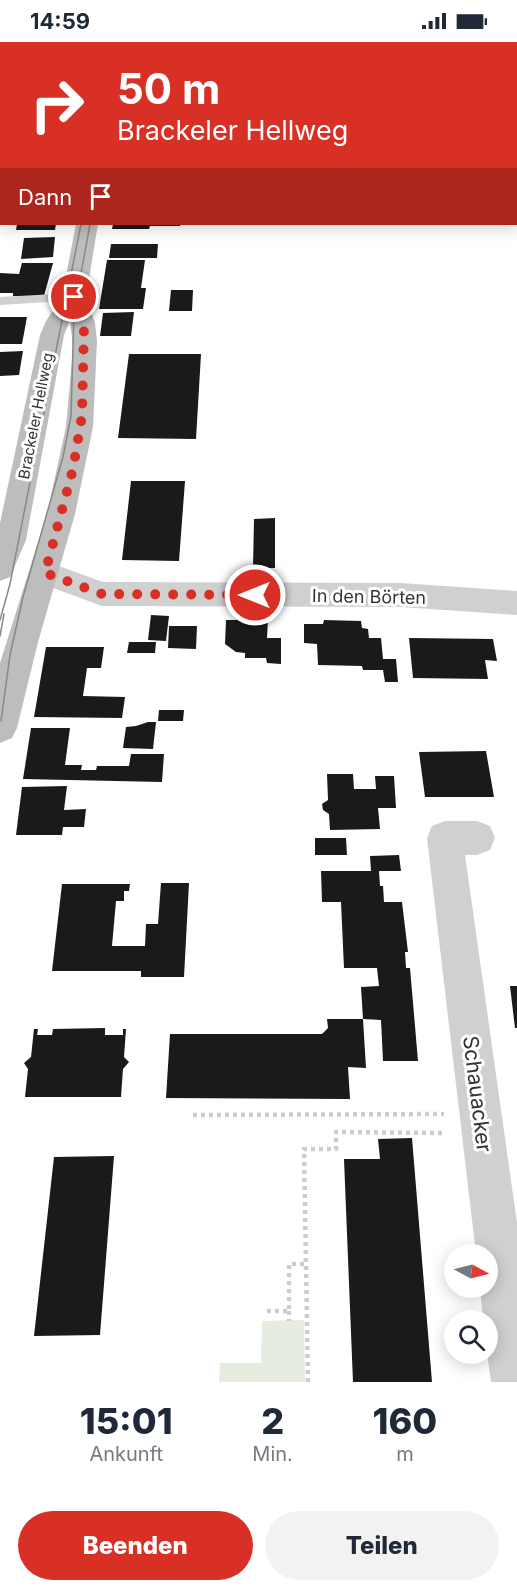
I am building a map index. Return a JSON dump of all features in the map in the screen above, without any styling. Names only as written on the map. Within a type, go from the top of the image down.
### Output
[{"type":"main road","name":"Brackeler Hellweg","points":[[0,568],[11,540],[52,335],[58,321],[74,297],[87,225]]},
{"type":"main road","name":"Brackeler Hellweg","points":[[1,725],[21,644],[45,573],[73,469],[82,416],[84,328],[74,297]]},
{"type":"main road","points":[[11,540],[10,554],[15,560],[45,573]]},
{"type":"street","name":"In den Börten","points":[[45,573],[102,594],[401,595],[517,603]]},
{"type":"street","name":"Schauacker","points":[[477,838],[445,838],[515,1380]]},
{"type":"lane","points":[[0,301],[74,297]]},
{"type":"path","points":[[193,1115],[481,1124]]},
{"type":"path","points":[[308,1382],[304,1149],[336,1149],[336,1132],[481,1124]]},
{"type":"path","points":[[289,1321],[286,1281],[289,1264],[306,1264]]},
{"type":"path","points":[[267,1311],[289,1311]]},
{"type":"shaded area","points":[[304,1320],[305,1382],[219,1382],[220,1363],[261,1363],[262,1321]]},
{"type":"building","points":[[17,225],[56,225],[55,230],[16,230]]},
{"type":"building","points":[[113,225],[180,225],[150,226],[149,229],[112,229]]},
{"type":"building","points":[[55,237],[53,257],[21,259],[24,238]]},
{"type":"building","points":[[111,244],[158,244],[157,258],[109,258]]},
{"type":"building","points":[[107,260],[145,260],[141,288],[146,288],[143,309],[99,309]]},
{"type":"building","points":[[22,263],[53,263],[44,296],[13,296],[13,293],[0,293],[0,273],[19,274]]},
{"type":"building","points":[[171,290],[193,290],[192,311],[169,311]]},
{"type":"building","points":[[134,312],[131,336],[100,336],[103,313]]},
{"type":"building","points":[[0,317],[27,317],[22,344],[0,344]]},
{"type":"building","points":[[23,351],[19,375],[0,376],[0,352]]},
{"type":"building","points":[[129,354],[201,354],[196,439],[118,438]]},
{"type":"building","points":[[131,481],[185,481],[179,561],[122,560]]},
{"type":"building","points":[[275,518],[275,568],[253,568],[254,519]]},
{"type":"building","points":[[151,615],[169,616],[166,641],[148,640]]},
{"type":"building","points":[[226,620],[268,620],[267,638],[281,638],[281,664],[267,663],[266,658],[245,658],[245,653],[236,652],[225,644]]},
{"type":"building","points":[[324,620],[361,621],[362,628],[368,629],[369,638],[381,638],[383,659],[396,659],[398,682],[385,682],[383,670],[363,670],[362,666],[318,665],[317,644],[304,643],[304,624],[323,624]]},
{"type":"building","points":[[169,626],[197,626],[196,649],[168,648]]},
{"type":"building","points":[[409,638],[493,639],[497,661],[485,660],[488,679],[413,678]]},
{"type":"building","points":[[129,642],[156,642],[155,653],[127,653]]},
{"type":"building","points":[[46,647],[104,647],[101,668],[87,668],[83,696],[125,697],[122,718],[34,717]]},
{"type":"building","points":[[159,710],[184,710],[183,721],[158,721]]},
{"type":"building","points":[[156,722],[153,749],[123,748],[126,727]]},
{"type":"building","points":[[31,728],[70,728],[65,765],[82,765],[81,770],[96,770],[97,766],[129,766],[131,754],[164,754],[162,782],[23,779]]},
{"type":"building","points":[[486,751],[494,797],[425,797],[419,752]]},
{"type":"building","points":[[327,774],[353,774],[354,789],[376,789],[375,776],[394,776],[396,808],[378,808],[380,829],[330,830],[329,814],[323,810],[322,804],[328,800]]},
{"type":"building","points":[[67,786],[64,810],[86,809],[84,827],[63,827],[62,835],[16,835],[22,787]]},
{"type":"building","points":[[315,838],[346,838],[347,855],[315,855]]},
{"type":"building","points":[[399,855],[401,871],[379,871],[380,886],[383,886],[384,902],[402,902],[408,952],[405,952],[406,968],[410,968],[418,1061],[383,1061],[381,1020],[363,1019],[361,987],[379,986],[377,968],[344,968],[341,902],[322,902],[321,871],[371,871],[370,856]]},
{"type":"building","points":[[161,883],[189,883],[184,977],[141,977],[141,971],[52,971],[62,884],[130,884],[129,891],[124,891],[124,901],[116,901],[112,946],[145,946],[146,924],[158,924]]},
{"type":"building","points":[[510,986],[517,986],[517,1028],[515,1028]]},
{"type":"building","points":[[327,1019],[363,1019],[366,1068],[348,1067],[350,1099],[166,1098],[170,1034],[322,1034],[328,1028]]},
{"type":"building","points":[[105,1028],[105,1035],[123,1035],[123,1029],[126,1029],[124,1057],[129,1062],[123,1069],[121,1097],[25,1097],[28,1069],[24,1063],[31,1057],[34,1029],[38,1029],[37,1035],[52,1035],[53,1029]]},
{"type":"building","points":[[412,1138],[432,1382],[353,1382],[344,1159],[380,1159],[378,1139]]},
{"type":"building","points":[[114,1156],[100,1335],[34,1336],[54,1157]]},
{"type":"tram line","points":[[0,620],[10,584],[81,225]]},
{"type":"tram line","points":[[1,721],[10,655],[23,597],[63,457],[71,416],[74,312],[90,225]]},
{"type":"tram line","points":[[0,636],[4,614]]},
{"type":"route","points":[[74,297],[84,328],[82,416],[73,469],[45,573],[102,594],[255,595]]}]
